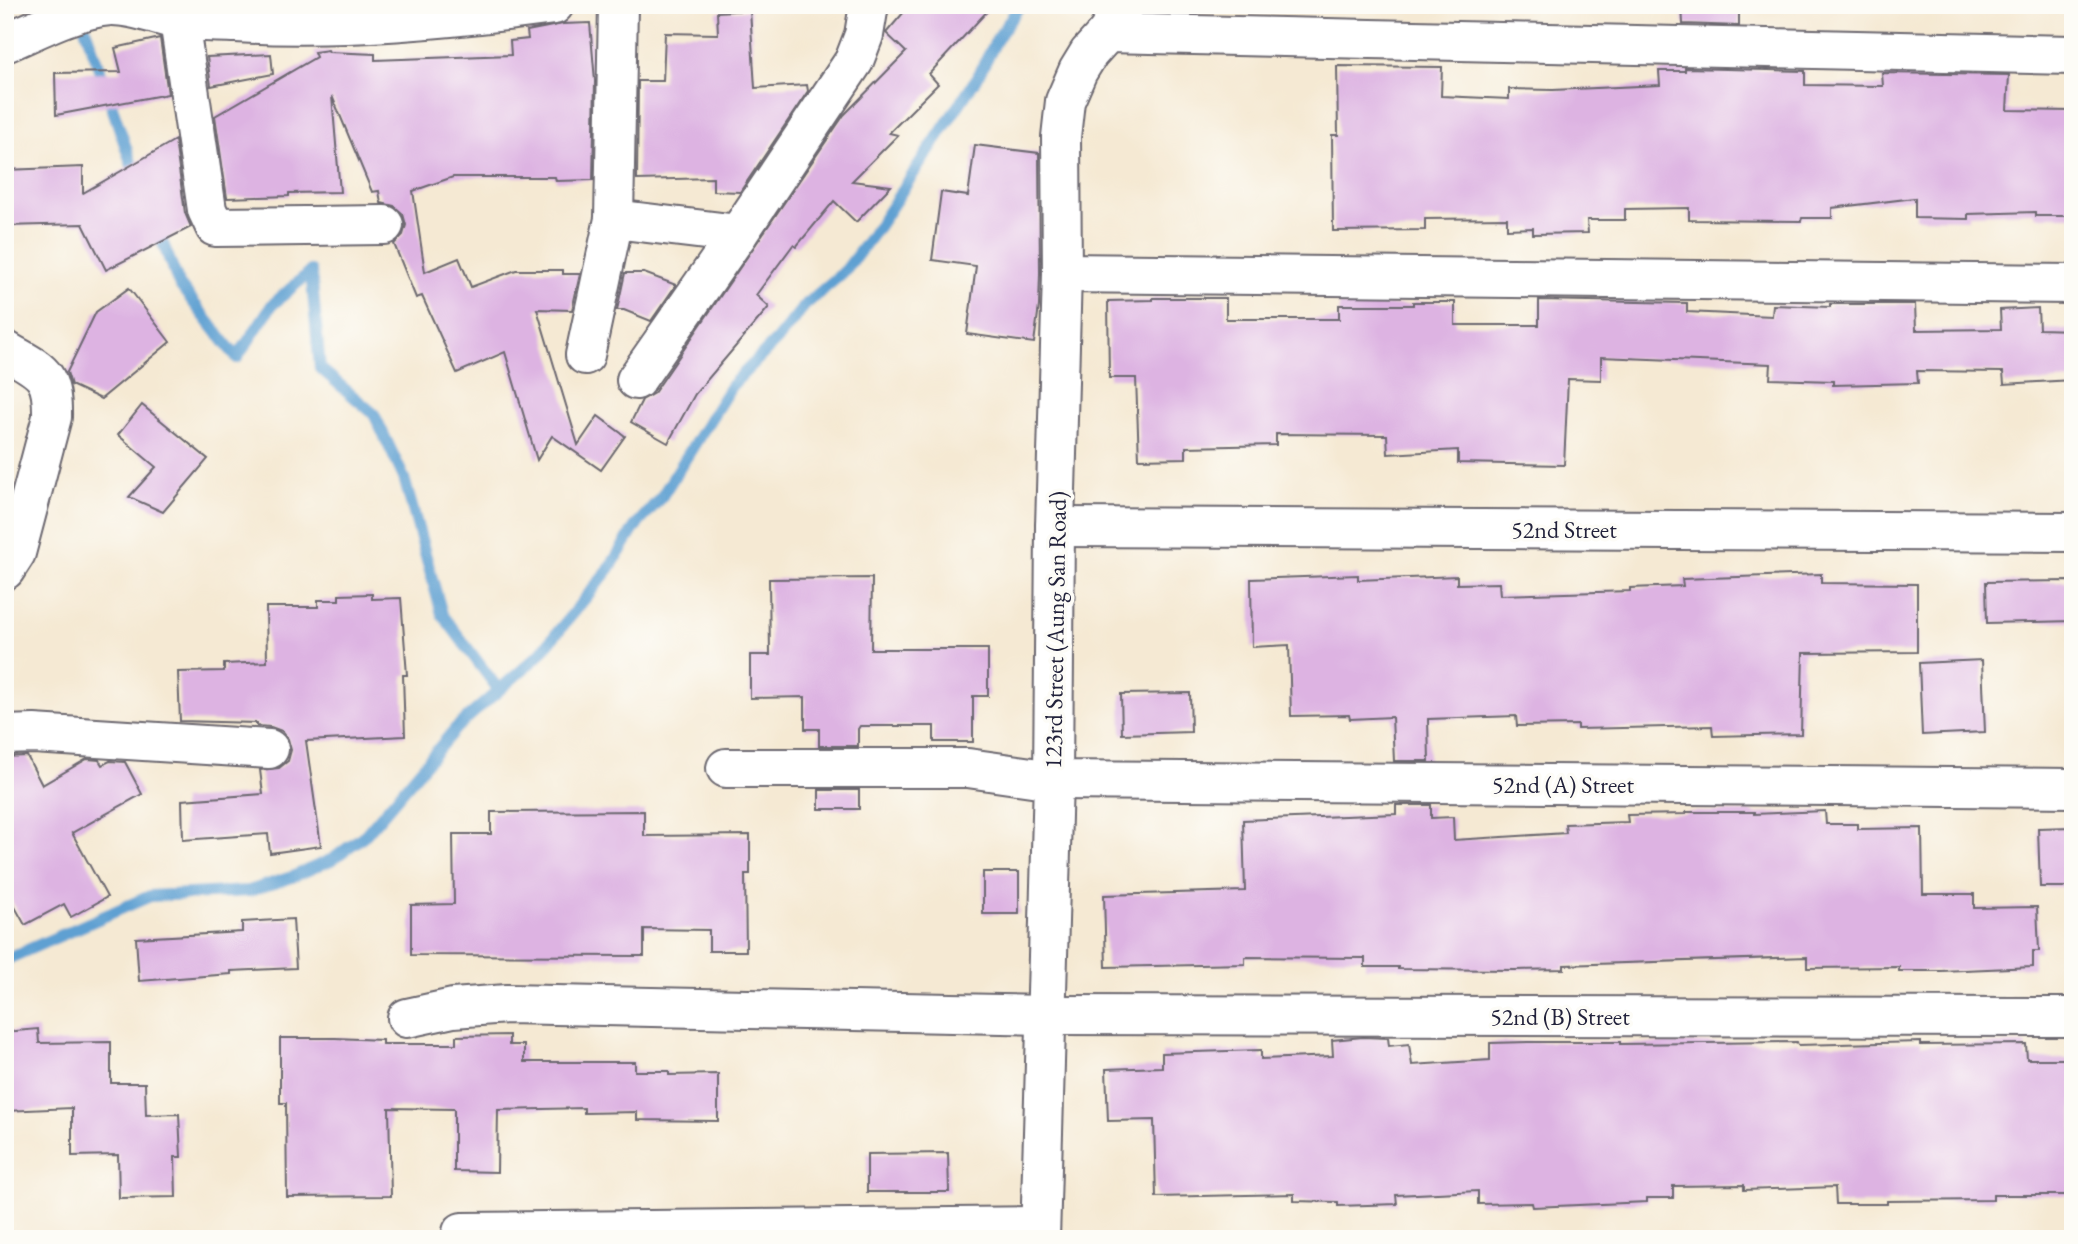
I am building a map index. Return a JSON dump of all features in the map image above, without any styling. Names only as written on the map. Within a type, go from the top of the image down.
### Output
[{"type":"street","points":[[5,43],[55,22],[112,6],[179,20],[240,24],[341,24],[456,19],[554,5]]},
{"type":"street","points":[[584,355],[614,219],[618,5]]},
{"type":"street","points":[[636,380],[854,61],[864,35],[869,5]]},
{"type":"street","points":[[1116,19],[2073,55]]},
{"type":"street","name":"123rd Street (Aung San Road)","points":[[1040,1233],[1053,780],[1055,527],[1062,274],[1061,137],[1065,101],[1088,53],[1116,19]]},
{"type":"street","points":[[179,20],[207,210],[215,227],[384,225]]},
{"type":"street","points":[[614,219],[738,234]]},
{"type":"street","points":[[1062,274],[2073,284]]},
{"type":"street","points":[[5,350],[43,373],[52,397],[52,417],[16,553],[5,570]]},
{"type":"street","name":"52nd Street","points":[[1055,527],[2073,532]]},
{"type":"street","points":[[5,735],[34,734],[269,749]]},
{"type":"street","name":"52nd (A) Street","points":[[726,768],[968,768],[1053,780],[2073,788]]},
{"type":"street","name":"52nd (B) Street","points":[[407,1018],[453,1008],[507,1004],[1047,1015],[2073,1017]]},
{"type":"street","points":[[462,1232],[1040,1233]]},
{"type":"building","points":[[910,5],[993,5],[929,74],[938,84],[889,133],[898,135],[852,181],[891,186],[856,222],[834,201],[796,247],[793,245],[756,295],[769,307],[695,394],[668,443],[631,422],[642,400],[654,393],[844,115],[906,52],[886,33]]},
{"type":"building","points":[[1682,5],[1739,5],[1739,26],[1683,24]]},
{"type":"building","points":[[750,10],[755,88],[807,85],[808,91],[740,192],[713,191],[713,178],[637,180],[638,81],[663,81],[665,33],[718,34],[717,12]]},
{"type":"building","points":[[590,23],[595,81],[593,180],[556,181],[555,177],[453,177],[413,191],[425,272],[459,258],[471,287],[516,270],[563,270],[563,274],[580,274],[572,310],[537,309],[578,445],[598,416],[625,436],[601,470],[552,436],[537,460],[505,352],[457,373],[422,296],[416,298],[394,244],[403,235],[406,225],[403,214],[394,206],[381,203],[379,191],[372,192],[332,96],[340,192],[227,198],[215,116],[316,57],[314,52],[328,50],[375,54],[375,60],[511,55],[510,41],[528,39],[527,31],[563,24]]},
{"type":"building","points":[[160,38],[168,94],[56,115],[55,73],[121,72],[115,48]]},
{"type":"building","points":[[271,54],[273,74],[211,86],[207,57]]},
{"type":"building","points":[[1337,66],[1442,67],[1441,96],[1509,99],[1509,89],[1553,90],[1660,85],[1659,71],[1685,71],[1685,68],[1805,71],[1805,85],[1883,86],[1882,73],[2009,75],[2007,110],[2072,111],[2073,216],[2035,216],[2035,212],[1968,214],[1968,219],[1915,218],[1915,198],[1832,208],[1832,218],[1802,218],[1801,221],[1689,220],[1689,208],[1625,209],[1625,220],[1587,220],[1588,233],[1533,234],[1533,228],[1507,229],[1507,218],[1425,219],[1425,230],[1333,231],[1332,135],[1338,135]]},
{"type":"building","points":[[175,140],[185,213],[191,227],[106,270],[83,224],[5,226],[5,170],[83,167],[83,193]]},
{"type":"building","points":[[975,145],[1039,153],[1040,273],[1034,343],[967,334],[976,266],[932,260],[941,192],[968,196]]},
{"type":"building","points":[[625,273],[644,273],[676,285],[651,321],[624,310],[617,310]]},
{"type":"building","points":[[129,288],[170,342],[101,399],[71,385],[67,372],[96,312]]},
{"type":"building","points":[[1226,298],[1226,319],[1339,319],[1339,305],[1455,302],[1455,325],[1539,325],[1539,300],[1687,303],[1687,312],[1772,316],[1773,305],[1830,307],[1830,304],[1915,304],[1916,330],[2001,329],[2000,310],[2038,308],[2039,329],[2073,330],[2073,380],[2004,384],[2003,372],[1917,371],[1918,383],[1833,385],[1833,381],[1770,379],[1771,364],[1601,357],[1601,380],[1568,379],[1564,465],[1458,463],[1458,450],[1388,454],[1387,435],[1276,434],[1276,445],[1186,447],[1186,458],[1139,459],[1136,378],[1109,378],[1108,301]]},
{"type":"building","points":[[142,405],[208,459],[163,512],[129,497],[156,467],[118,435]]},
{"type":"building","points":[[1821,574],[1821,583],[1917,584],[1917,652],[1803,653],[1801,734],[1713,736],[1712,726],[1578,729],[1578,725],[1517,726],[1516,716],[1428,719],[1429,761],[1394,761],[1392,717],[1350,719],[1349,715],[1291,716],[1289,645],[1252,647],[1251,579],[1358,575],[1358,580],[1457,576],[1457,584],[1499,583],[1500,595],[1630,591],[1630,588],[1683,586],[1682,579]]},
{"type":"building","points":[[872,578],[871,649],[988,649],[988,696],[973,696],[973,742],[934,742],[934,726],[860,726],[858,746],[819,746],[819,729],[805,729],[805,697],[750,698],[750,655],[770,655],[769,579]]},
{"type":"building","points":[[2073,581],[2073,621],[1987,623],[1986,582]]},
{"type":"building","points":[[372,594],[372,599],[401,598],[407,675],[403,675],[405,736],[306,741],[321,846],[270,853],[268,834],[183,840],[182,800],[263,794],[260,770],[279,768],[288,761],[291,750],[282,731],[257,726],[257,723],[180,721],[178,672],[224,671],[224,664],[267,662],[266,607],[318,607],[318,600],[339,600],[339,595]]},
{"type":"building","points":[[1982,660],[1985,732],[1922,735],[1919,663]]},
{"type":"building","points":[[1190,693],[1191,732],[1122,734],[1121,694]]},
{"type":"building","points":[[27,756],[42,785],[87,759],[99,760],[102,765],[110,761],[125,762],[142,794],[72,833],[107,897],[71,917],[64,904],[25,925],[5,889],[5,757]]},
{"type":"building","points":[[819,790],[859,790],[859,809],[819,809]]},
{"type":"building","points":[[1396,805],[1431,805],[1431,818],[1453,817],[1454,840],[1566,833],[1565,824],[1628,822],[1627,815],[1686,812],[1754,814],[1825,811],[1826,824],[1857,824],[1857,829],[1922,828],[1923,894],[1974,894],[1974,908],[2037,907],[2039,951],[2033,951],[2033,967],[1941,971],[1899,971],[1899,967],[1807,968],[1807,957],[1564,965],[1564,969],[1515,970],[1365,967],[1365,958],[1245,957],[1245,964],[1106,967],[1104,895],[1245,891],[1243,820],[1396,814]]},
{"type":"building","points":[[644,811],[644,836],[750,835],[750,874],[745,874],[746,951],[709,951],[709,930],[644,929],[644,956],[411,955],[411,905],[454,904],[453,834],[491,834],[491,812]]},
{"type":"building","points":[[2073,827],[2073,887],[2040,887],[2038,828]]},
{"type":"building","points":[[983,872],[1019,872],[1019,914],[983,914]]},
{"type":"building","points":[[293,919],[296,968],[231,971],[231,974],[139,981],[136,938],[242,932],[242,922]]},
{"type":"building","points":[[38,1029],[39,1043],[111,1042],[111,1083],[145,1083],[146,1115],[179,1114],[181,1157],[175,1157],[176,1197],[119,1198],[118,1155],[72,1156],[72,1108],[5,1111],[5,1032]]},
{"type":"building","points":[[509,1035],[509,1045],[524,1045],[524,1062],[635,1062],[635,1071],[669,1071],[669,1075],[718,1074],[718,1121],[637,1120],[637,1112],[584,1113],[584,1108],[498,1110],[497,1172],[454,1171],[454,1109],[389,1108],[391,1196],[287,1197],[286,1103],[280,1103],[280,1038],[382,1040],[382,1044],[456,1044],[456,1036]]},
{"type":"building","points":[[1388,1038],[1389,1046],[1409,1044],[1412,1065],[1490,1060],[1490,1043],[2026,1044],[2027,1059],[2073,1059],[2073,1195],[1993,1195],[1993,1200],[1836,1204],[1835,1187],[1744,1190],[1744,1185],[1673,1186],[1673,1198],[1647,1198],[1647,1202],[1533,1207],[1532,1203],[1478,1204],[1478,1191],[1396,1195],[1397,1204],[1338,1206],[1338,1202],[1294,1201],[1294,1194],[1156,1197],[1154,1120],[1108,1121],[1106,1069],[1162,1067],[1162,1053],[1261,1050],[1261,1059],[1333,1056],[1332,1040]]},
{"type":"building","points":[[948,1153],[949,1192],[867,1192],[867,1154]]},
{"type":"waterway","points":[[5,960],[150,896],[249,891],[292,877],[333,859],[366,834],[456,728],[539,655],[609,569],[635,527],[662,496],[731,386],[777,340],[805,305],[846,270],[878,227],[978,76],[997,39],[1020,5]]},
{"type":"waterway","points":[[81,16],[137,180]]},
{"type":"waterway","points":[[156,226],[179,284],[237,358],[272,305],[311,271],[320,368],[374,414],[404,478],[442,614],[498,689]]}]
